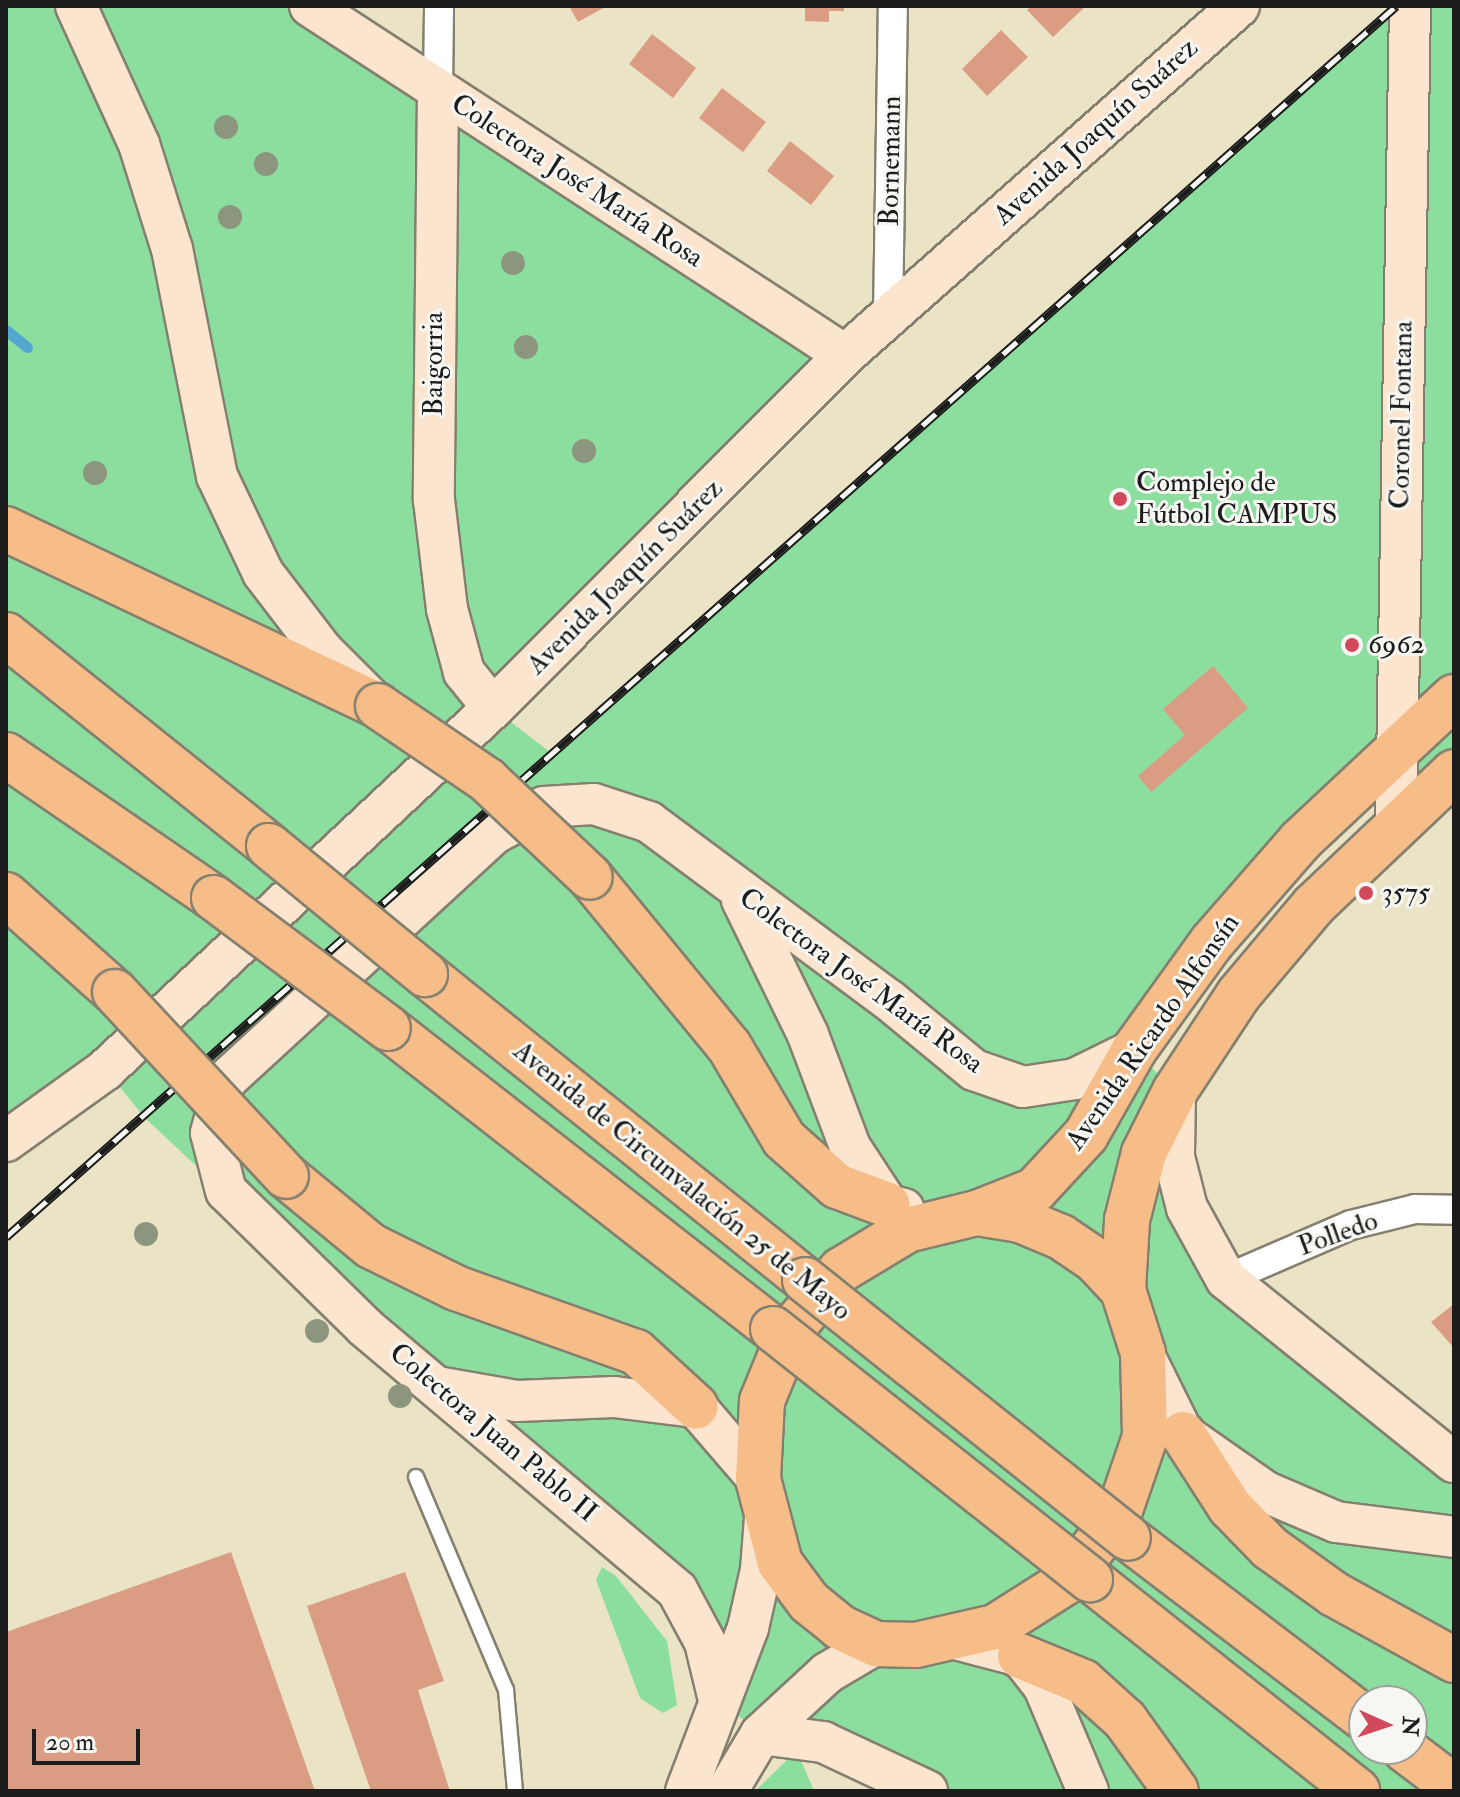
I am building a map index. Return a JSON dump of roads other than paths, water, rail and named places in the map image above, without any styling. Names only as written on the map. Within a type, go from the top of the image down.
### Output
[{"type":"highway","points":[[6,529],[378,706],[487,780],[590,877],[729,1046],[784,1139],[837,1186],[888,1205]]},
{"type":"highway","name":"Avenida de Circunvalación 25 de Mayo","points":[[6,635],[1128,1538],[1348,1706]]},
{"type":"highway","name":"Avenida Ricardo Alfonsín","points":[[960,1215],[1035,1190],[1086,1135],[1134,1050],[1251,897],[1300,841],[1454,697]]},
{"type":"highway","name":"Avenida de Circunvalación 25 de Mayo","points":[[6,755],[214,898],[388,1028],[1357,1791]]},
{"type":"highway","name":"Avenida Ricardo Alfonsín","points":[[1123,1290],[1127,1220],[1144,1153],[1175,1091],[1239,994],[1314,905],[1396,823],[1454,772]]},
{"type":"highway","points":[[6,895],[115,992],[286,1176],[371,1246],[456,1288],[636,1352],[696,1407]]},
{"type":"highway","points":[[960,1215],[1020,1220],[1061,1237],[1095,1260],[1123,1290],[1143,1353],[1145,1437],[1135,1478],[1103,1540],[1066,1582],[1033,1608],[995,1627],[955,1639],[876,1644],[840,1627],[809,1602],[780,1563],[761,1499],[762,1401],[791,1330],[813,1298],[872,1247],[960,1215]]},
{"type":"highway","points":[[1183,1434],[1230,1507],[1270,1548],[1334,1594],[1454,1660]]},
{"type":"highway","points":[[1020,1656],[1083,1682],[1125,1720],[1176,1791]]},
{"type":"highway","points":[[1425,1765],[1454,1787]]},
{"type":"main road","points":[[76,6],[139,144],[172,249],[217,476],[263,573],[322,650],[378,706]]},
{"type":"main road","name":"Colectora José María Rosa","points":[[310,6],[845,355]]},
{"type":"main road","name":"Avenida Joaquín Suárez","points":[[6,1141],[105,1070],[493,708],[845,355],[1239,6]]},
{"type":"main road","name":"Coronel Fontana","points":[[1396,823],[1410,6]]},
{"type":"main road","name":"Baigorria","points":[[438,90],[434,500],[447,609],[464,672],[493,708]]},
{"type":"main road","name":"Colectora José María Rosa","points":[[226,1191],[211,1133],[225,1081],[495,833],[544,807],[594,804],[649,822],[738,893],[889,1000],[974,1070],[1023,1087],[1075,1079],[1134,1050]]},
{"type":"main road","points":[[738,893],[808,1035],[850,1147],[888,1205],[960,1215]]},
{"type":"main road","points":[[1175,1091],[1174,1157],[1187,1208],[1226,1279],[1454,1462]]},
{"type":"main road","name":"Colectora Juan Pablo II","points":[[226,1191],[365,1327],[677,1590],[705,1642],[719,1700]]},
{"type":"main road","points":[[1143,1353],[1183,1434],[1266,1492],[1336,1522],[1454,1537]]},
{"type":"main road","points":[[437,1387],[517,1401],[614,1397],[696,1407],[761,1499],[761,1570],[748,1628],[686,1791]]},
{"type":"main road","points":[[955,1639],[1020,1656],[1044,1687],[1088,1791]]},
{"type":"main road","points":[[727,1791],[761,1734],[827,1673],[876,1644]]},
{"type":"main road","points":[[761,1734],[823,1742],[927,1791]]},
{"type":"street","name":"Baigorria","points":[[438,90],[439,6]]},
{"type":"street","name":"Bornemann","points":[[888,316],[893,6]]},
{"type":"street","name":"Polledo","points":[[1226,1279],[1351,1225],[1415,1209],[1454,1210]]},
{"type":"lane","points":[[416,1477],[506,1690],[515,1791]]},
{"type":"waterway","points":[[6,330],[27,347]]},
{"type":"railway","points":[[6,1237],[1396,6]]},
{"type":"place","name":"Complejo de Fútbol CAMPUS","points":[[1120,499]]},
{"type":"place","name":"6962","points":[[1352,645]]},
{"type":"place","name":"3575","points":[[1366,893]]}]
